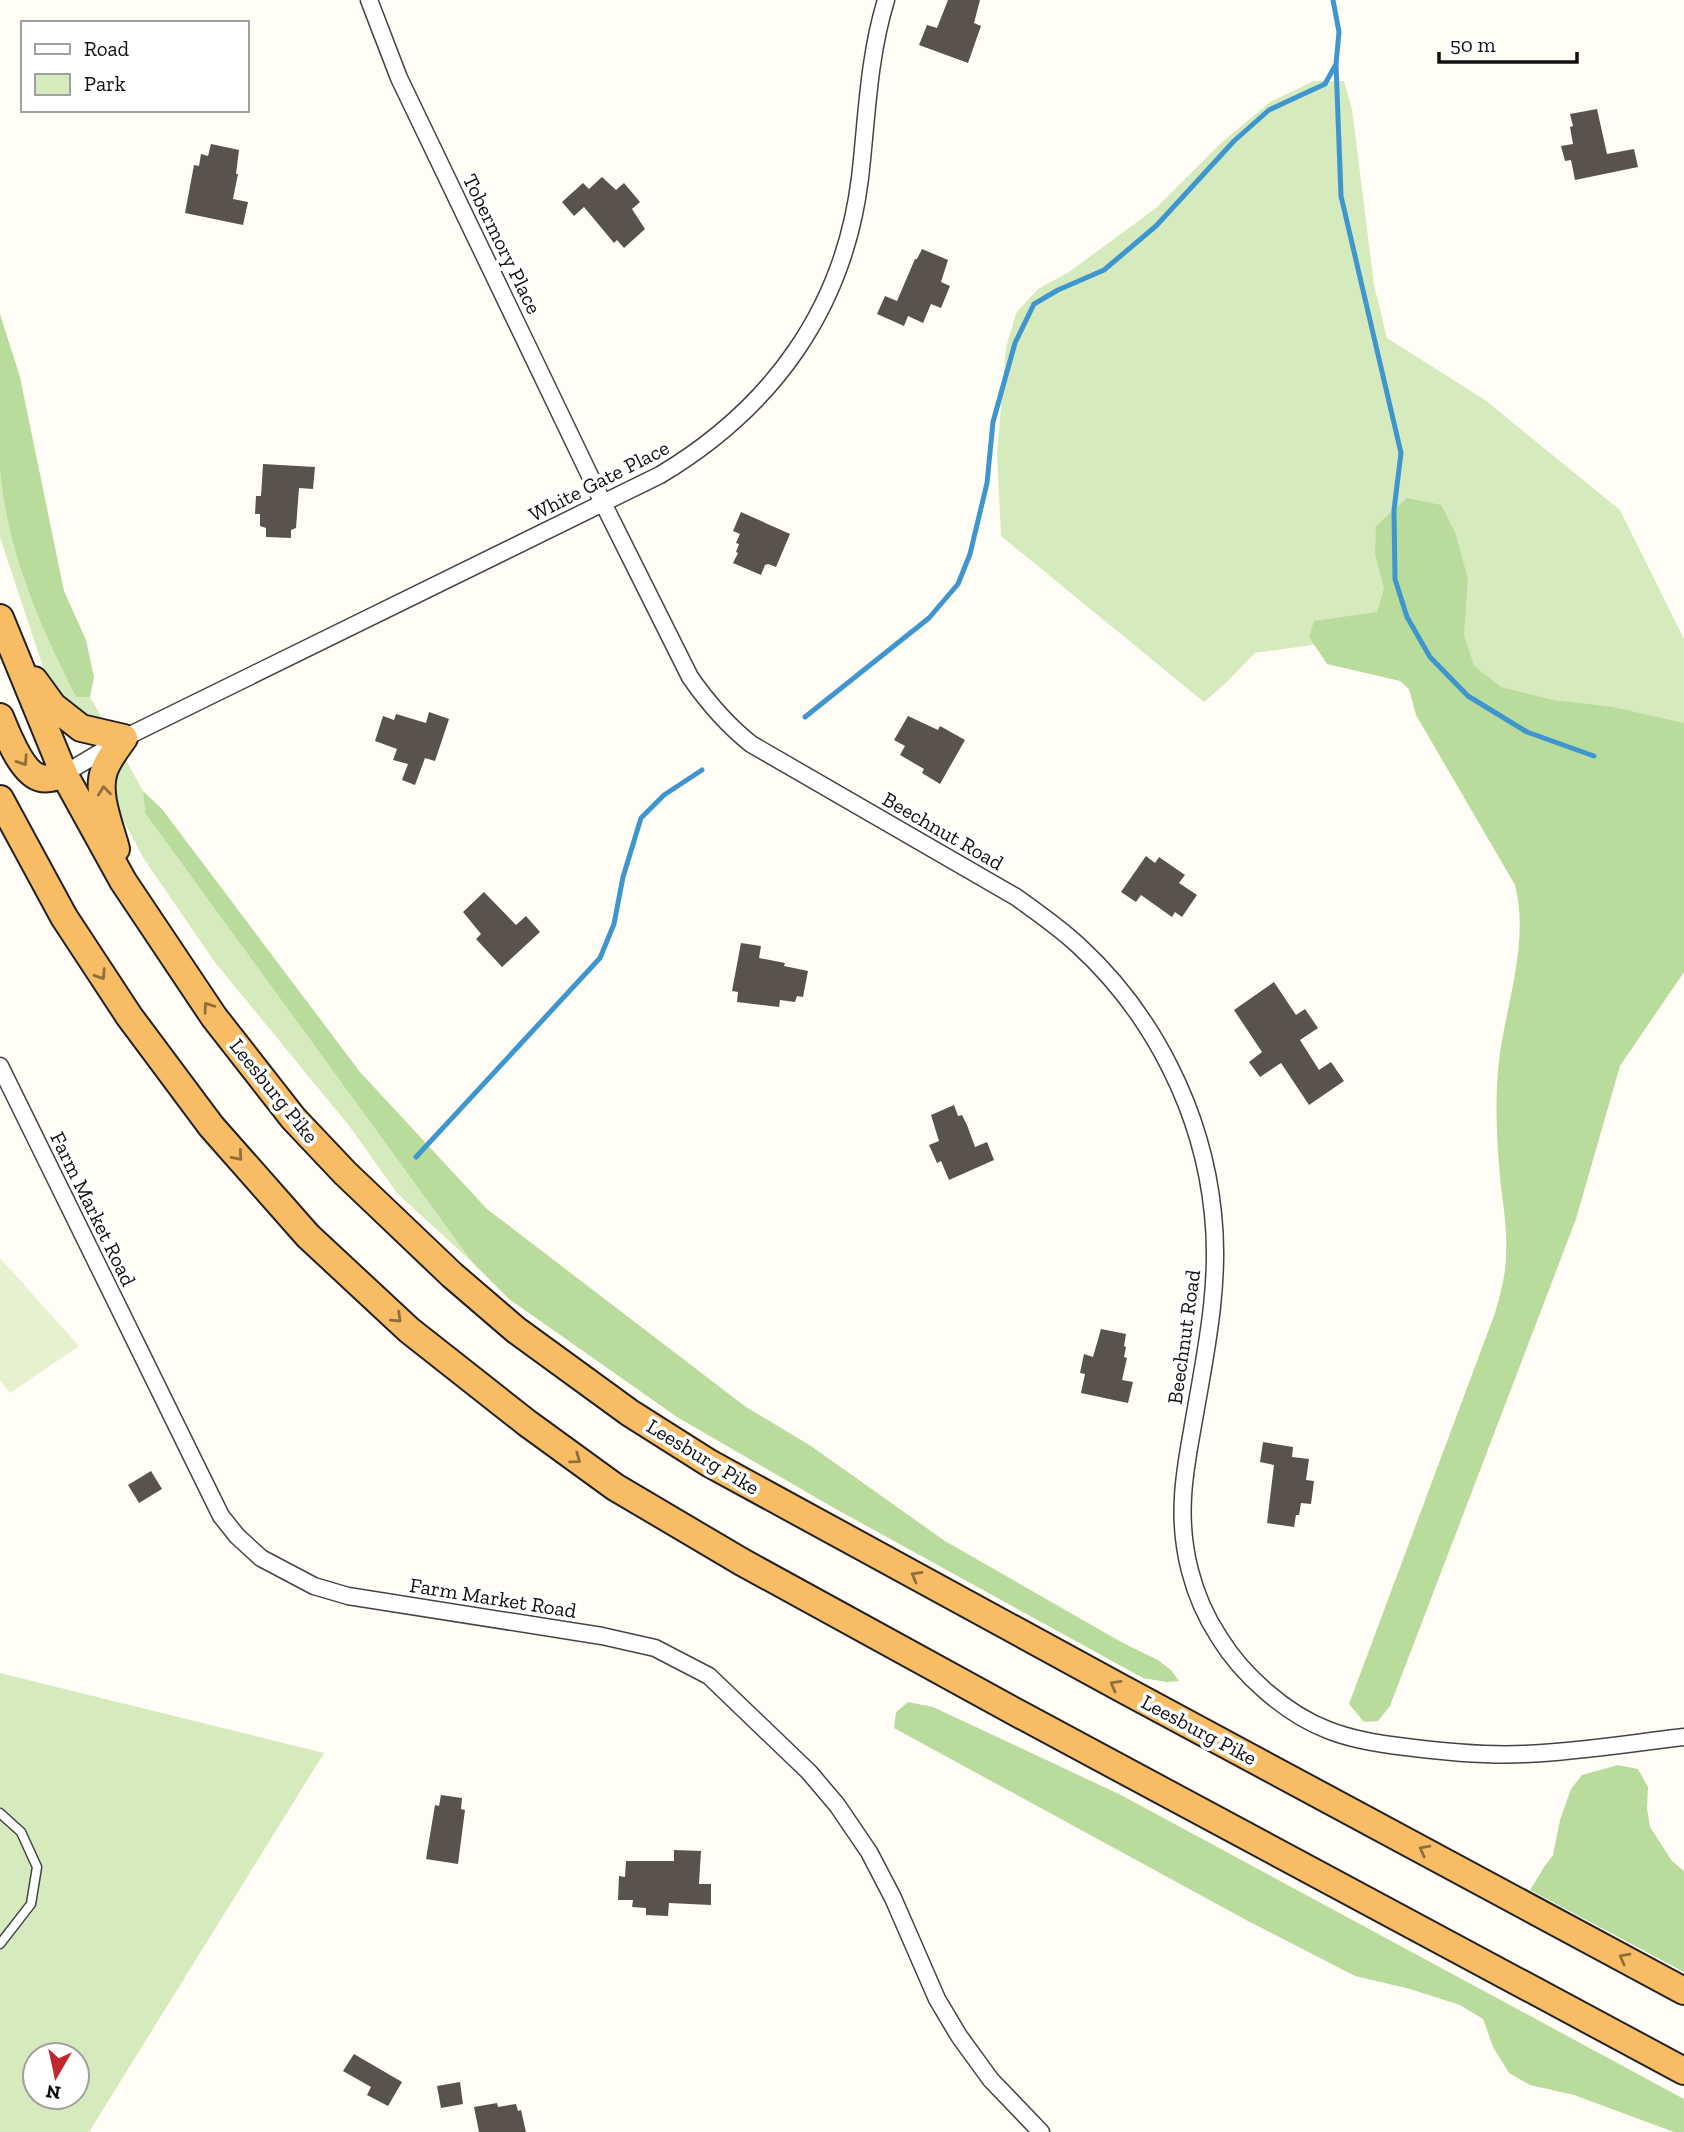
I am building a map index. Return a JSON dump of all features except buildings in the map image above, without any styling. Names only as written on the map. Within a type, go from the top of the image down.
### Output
[{"type":"highway","name":"Leesburg Pike","points":[[0,618],[64,774],[123,881],[214,1017],[293,1118],[319,1146],[389,1217],[516,1330],[611,1399],[709,1463],[1684,1991]]},
{"type":"highway","points":[[12,649],[53,706],[66,718],[80,728],[124,738],[107,763],[102,790],[123,881]]},
{"type":"highway","points":[[0,717],[22,763],[31,773],[41,778],[64,774]]},
{"type":"highway","points":[[0,799],[64,917],[128,1016],[211,1126],[308,1236],[410,1330],[470,1380],[615,1487],[742,1562],[1684,2071]]},
{"type":"highway","points":[[0,839],[64,917]]},
{"type":"street","name":"Tobermory Place","points":[[369,0],[399,78],[603,503]]},
{"type":"street","name":"White Gate Place","points":[[64,774],[124,738],[660,475],[720,435],[749,410],[797,351],[834,283],[856,209],[871,62],[886,0]]},
{"type":"street","name":"Beechnut Road","points":[[603,503],[690,677],[706,701],[726,723],[751,744],[1016,897],[1053,923],[1112,979],[1163,1052],[1195,1127],[1213,1214],[1213,1303],[1182,1496],[1187,1561],[1197,1595],[1210,1624],[1250,1678],[1294,1712],[1325,1730],[1393,1746],[1433,1751],[1524,1754],[1684,1737]]},
{"type":"street","name":"Farm Market Road","points":[[0,1066],[178,1432],[221,1516],[237,1536],[261,1558],[287,1573],[314,1586],[348,1597],[602,1636],[655,1648],[709,1676],[809,1772],[837,1805],[869,1852],[887,1886],[937,1999],[959,2036],[1022,2126],[1041,2132]]},
{"type":"lane","points":[[0,1813],[21,1832],[37,1867],[31,1904],[0,1944]]},
{"type":"green space","points":[[1314,81],[1344,81],[1352,109],[1374,285],[1387,338],[1485,400],[1620,510],[1684,639],[1684,749],[1340,641],[1255,653],[1204,702],[1001,536],[997,454],[1006,348],[1016,313],[1038,289],[1069,272],[1156,208],[1221,143],[1270,102]]},
{"type":"green space","points":[[0,314],[20,377],[64,591],[86,640],[94,677],[90,697],[76,697],[62,670],[27,588],[10,531],[0,471]]},
{"type":"green space","points":[[0,471],[10,531],[38,615],[76,697],[90,697],[103,719],[87,718],[61,704],[43,667],[0,537]]},
{"type":"green space","points":[[1407,498],[1441,505],[1455,532],[1468,579],[1464,635],[1474,666],[1501,687],[1553,700],[1613,707],[1684,723],[1684,972],[1620,1066],[1576,1219],[1390,1706],[1378,1721],[1364,1722],[1349,1704],[1495,1313],[1504,1278],[1506,1233],[1498,1151],[1497,1081],[1516,969],[1520,927],[1515,885],[1416,715],[1409,689],[1400,681],[1327,664],[1309,637],[1314,621],[1377,612],[1384,589],[1375,553],[1376,526]]},
{"type":"green space","points":[[125,758],[143,791],[145,813],[472,1262],[397,1193],[350,1127],[214,961],[144,859],[113,801],[115,769]]},
{"type":"green space","points":[[143,791],[162,809],[360,1072],[487,1209],[746,1407],[811,1446],[945,1541],[1123,1643],[1158,1660],[1171,1670],[1179,1681],[1143,1678],[834,1508],[677,1417],[509,1299],[472,1262],[145,813]]},
{"type":"green space","points":[[0,1258],[79,1346],[10,1393],[0,1380]]},
{"type":"green space","points":[[0,1673],[324,1753],[89,2132],[0,2132]]},
{"type":"green space","points":[[908,1702],[933,1707],[1121,1795],[1684,2099],[1684,2132],[1674,2132],[1574,2095],[1530,2085],[1509,2073],[1493,2047],[1483,2019],[1460,2005],[1410,1989],[1355,1976],[1248,1921],[894,1728],[896,1712]]},
{"type":"green space","points":[[1618,1765],[1638,1769],[1648,1787],[1650,1827],[1672,1861],[1684,1871],[1684,1972],[1530,1890],[1553,1855],[1560,1820],[1571,1789],[1582,1775]]},
{"type":"waterway","points":[[1333,0],[1339,32],[1336,64],[1341,196],[1401,453],[1394,510],[1395,579],[1407,617],[1430,657],[1468,696],[1527,732],[1594,756]]},
{"type":"waterway","points":[[805,717],[929,618],[958,584],[970,554],[987,483],[993,422],[1015,343],[1034,304],[1058,290],[1104,270],[1156,226],[1234,141],[1269,110],[1325,84],[1336,64]]},
{"type":"waterway","points":[[416,1157],[600,958],[614,924],[623,877],[641,818],[664,795],[702,770]]}]
